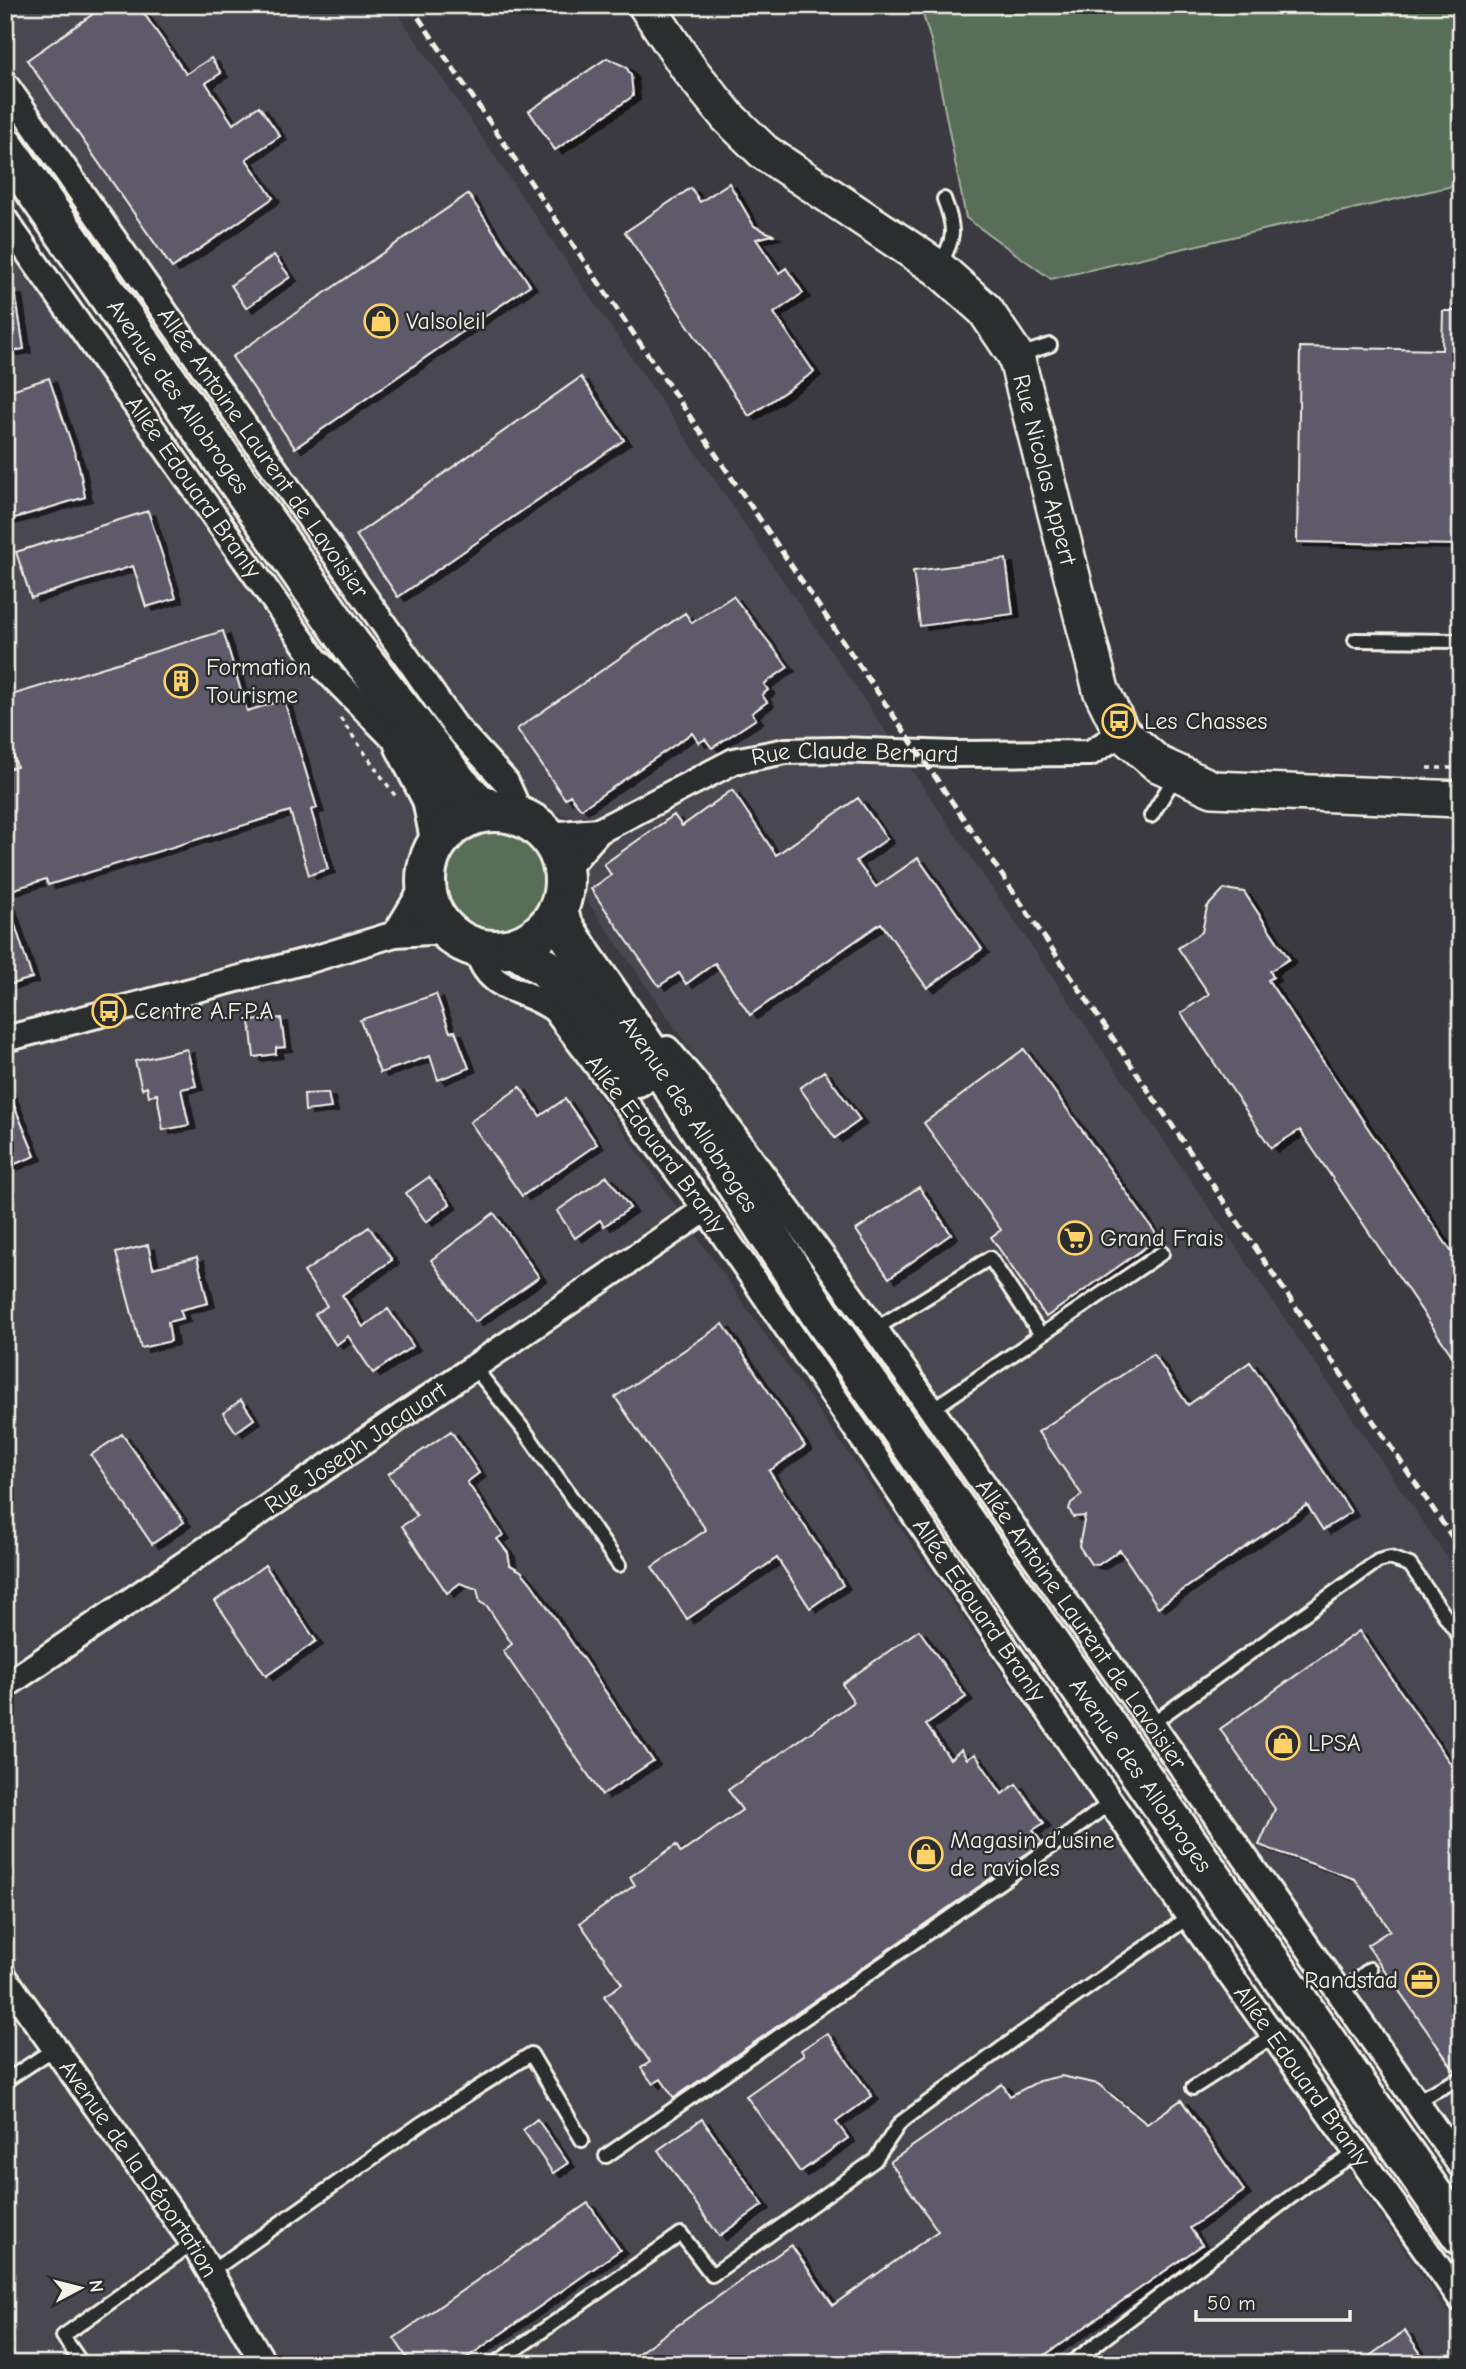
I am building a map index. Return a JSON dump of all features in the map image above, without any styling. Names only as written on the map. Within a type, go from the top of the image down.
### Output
[{"type":"main road","name":"Avenue des Allobroges","points":[[5,147],[352,646],[459,784],[477,802],[521,822]]},
{"type":"main road","name":"Avenue des Allobroges","points":[[352,646],[432,799],[440,839]]},
{"type":"main road","points":[[464,819],[521,822],[558,852],[564,871],[564,891],[558,911],[540,934],[514,948],[495,951],[461,939],[436,917],[426,883],[430,860],[440,839],[464,819]]},
{"type":"main road","name":"Avenue des Allobroges","points":[[558,911],[638,1078],[744,1222],[820,1314]]},
{"type":"main road","name":"Avenue des Allobroges","points":[[514,948],[546,968],[683,1083],[820,1314],[1461,2235]]},
{"type":"street","name":"Rue Nicolas Appert","points":[[646,5],[690,69],[728,117],[764,152],[938,268],[985,310],[1016,356],[1101,690],[1122,733],[1158,764],[1194,783],[1222,790],[1460,795]]},
{"type":"street","name":"Allée Antoine Laurent de Lavoisier","points":[[5,83],[455,726],[506,782],[521,822]]},
{"type":"street","name":"Allée Edouard Branly","points":[[5,220],[316,660],[390,735],[401,738]]},
{"type":"street","name":"Rue Claude Bernard","points":[[564,871],[599,831],[734,761],[786,751],[954,754],[1090,752],[1122,733]]},
{"type":"street","name":"Rue Claude Bernard","points":[[521,822],[599,831]]},
{"type":"street","points":[[395,934],[426,883]]},
{"type":"street","points":[[5,1039],[310,960],[395,934],[461,939]]},
{"type":"street","name":"Allée Edouard Branly","points":[[461,939],[489,978],[502,986],[541,999],[555,1010],[706,1209],[1189,1917],[1461,2299]]},
{"type":"street","name":"Allée Antoine Laurent de Lavoisier","points":[[683,1083],[875,1329],[1461,2166]]},
{"type":"street","name":"Rue Joseph Jacquart","points":[[5,1686],[706,1209]]},
{"type":"street","name":"Avenue de la Déportation","points":[[5,1978],[57,2047],[212,2271],[264,2364]]},
{"type":"lane","points":[[938,268],[950,249],[954,231],[944,199]]},
{"type":"lane","points":[[1016,356],[1050,345]]},
{"type":"lane","points":[[1355,640],[1461,641]]},
{"type":"lane","points":[[1151,816],[1177,774]]},
{"type":"lane","points":[[931,1410],[1162,1253]]},
{"type":"lane","points":[[875,1329],[990,1258],[1041,1335]]},
{"type":"lane","points":[[474,1367],[527,1433],[619,1565]]},
{"type":"lane","points":[[1151,1724],[1378,1561],[1390,1558],[1410,1565],[1461,1639]]},
{"type":"lane","points":[[606,2156],[1111,1802]]},
{"type":"lane","points":[[495,2364],[681,2234],[712,2275],[875,2160],[900,2123],[1189,1917]]},
{"type":"lane","points":[[1340,1994],[1370,1969]]},
{"type":"lane","points":[[1193,2088],[1274,2036]]},
{"type":"lane","points":[[5,2081],[57,2047]]},
{"type":"lane","points":[[212,2271],[422,2123],[531,2054],[582,2140]]},
{"type":"lane","points":[[1415,2101],[1461,2078]]},
{"type":"lane","points":[[1070,2364],[1308,2184],[1356,2153]]},
{"type":"lane","points":[[82,2364],[63,2336],[193,2243]]},
{"type":"path","points":[[332,708],[397,798]]},
{"type":"shaded area","points":[[5,5],[392,5],[1461,1578],[1461,2155],[580,891],[580,878],[601,846],[574,818],[548,811],[531,796],[499,754],[456,712],[5,71]]},
{"type":"shaded area","points":[[5,237],[257,604],[305,669],[392,750],[423,811],[420,839],[411,866],[413,899],[434,937],[491,984],[534,1003],[1461,2331],[1461,2364],[5,2364]]},
{"type":"green space","points":[[920,5],[1461,5],[1461,184],[1051,279],[966,218],[932,44]]},
{"type":"green space","points":[[495,828],[515,832],[532,843],[543,860],[547,880],[543,900],[532,917],[515,928],[495,932],[475,928],[458,917],[447,900],[443,880],[447,860],[458,843],[475,832]]},
{"type":"building","points":[[106,5],[138,5],[186,74],[211,58],[221,73],[206,83],[233,124],[259,106],[280,136],[246,159],[273,198],[172,268],[27,60]]},
{"type":"building","points":[[607,58],[626,67],[631,75],[633,96],[555,150],[529,111]]},
{"type":"building","points":[[729,183],[754,226],[773,235],[756,239],[779,273],[786,268],[803,293],[774,313],[814,372],[749,416],[625,232],[691,188],[700,202]]},
{"type":"building","name":"Valsoleil","points":[[468,194],[530,285],[295,448],[232,357]]},
{"type":"building","points":[[274,255],[290,277],[246,308],[231,285]]},
{"type":"building","points":[[15,291],[24,349],[5,352],[5,292]]},
{"type":"building","points":[[1443,311],[1461,311],[1461,545],[1297,542],[1300,347],[1442,350]]},
{"type":"building","points":[[581,377],[624,440],[398,597],[356,535]]},
{"type":"building","points":[[49,378],[79,466],[85,497],[5,521],[5,392]]},
{"type":"building","points":[[148,511],[176,598],[146,607],[133,566],[31,598],[16,552]]},
{"type":"building","points":[[1006,559],[1013,614],[920,626],[913,571]]},
{"type":"building","points":[[733,596],[788,667],[764,684],[768,690],[762,695],[767,702],[752,713],[756,719],[712,748],[705,739],[699,743],[692,733],[581,809],[570,795],[565,799],[517,729],[685,613],[692,623]]},
{"type":"building","points":[[223,631],[247,711],[284,700],[317,808],[311,810],[328,869],[309,875],[290,811],[48,885],[46,879],[5,892],[5,769],[17,767],[5,729],[5,697]]},
{"type":"building","points":[[732,790],[776,855],[858,798],[887,839],[856,861],[876,887],[918,858],[982,949],[927,988],[881,923],[750,1015],[715,963],[686,984],[679,973],[659,986],[591,889],[611,875],[604,864],[674,815],[682,826]]},
{"type":"building","points":[[1224,889],[1244,892],[1289,959],[1270,971],[1273,977],[1268,980],[1461,1266],[1461,1369],[1300,1130],[1271,1148],[1181,1013],[1209,994],[1178,948],[1202,932],[1207,907]]},
{"type":"building","points":[[9,906],[32,978],[5,986],[5,907]]},
{"type":"building","points":[[436,994],[450,1032],[455,1031],[469,1068],[438,1080],[430,1056],[380,1073],[360,1020]]},
{"type":"building","points":[[281,1018],[285,1047],[276,1048],[276,1054],[254,1057],[250,1021]]},
{"type":"building","points":[[187,1049],[196,1086],[181,1089],[189,1125],[163,1130],[157,1094],[149,1096],[147,1087],[142,1089],[135,1061]]},
{"type":"building","points":[[1024,1049],[1159,1238],[1046,1317],[991,1237],[1001,1230],[924,1123]]},
{"type":"building","points":[[824,1071],[860,1120],[835,1138],[800,1088]]},
{"type":"building","points":[[5,1084],[35,1156],[5,1168]]},
{"type":"building","points":[[520,1087],[540,1116],[565,1099],[597,1144],[522,1196],[470,1122]]},
{"type":"building","points":[[328,1093],[331,1108],[305,1111],[304,1094]]},
{"type":"building","points":[[607,1176],[630,1208],[604,1226],[600,1220],[575,1238],[557,1211]]},
{"type":"building","points":[[429,1177],[450,1204],[426,1222],[406,1193]]},
{"type":"building","points":[[919,1187],[951,1234],[889,1278],[856,1230]]},
{"type":"building","points":[[494,1213],[539,1277],[475,1322],[431,1260]]},
{"type":"building","points":[[369,1227],[392,1260],[342,1295],[363,1327],[388,1309],[413,1346],[373,1373],[348,1336],[336,1345],[315,1314],[327,1306],[304,1272]]},
{"type":"building","points":[[148,1245],[153,1268],[197,1257],[208,1303],[180,1310],[183,1318],[168,1322],[171,1341],[141,1348],[116,1253]]},
{"type":"building","points":[[723,1324],[805,1446],[769,1471],[843,1585],[810,1608],[777,1558],[687,1619],[652,1567],[706,1530],[615,1397]]},
{"type":"building","points":[[1153,1354],[1188,1405],[1250,1362],[1351,1512],[1323,1530],[1307,1505],[1158,1607],[1120,1550],[1098,1565],[1091,1564],[1079,1546],[1085,1516],[1073,1517],[1069,1509],[1071,1503],[1082,1495],[1038,1432]]},
{"type":"building","points":[[241,1400],[254,1419],[236,1432],[223,1413]]},
{"type":"building","points":[[451,1431],[479,1473],[467,1482],[503,1535],[497,1539],[508,1553],[510,1565],[521,1571],[531,1583],[653,1761],[602,1795],[503,1651],[512,1644],[487,1606],[480,1602],[477,1589],[460,1583],[447,1593],[402,1526],[417,1516],[388,1474]]},
{"type":"building","points":[[122,1434],[184,1522],[152,1544],[91,1455]]},
{"type":"building","points":[[265,1565],[316,1641],[266,1676],[215,1601]]},
{"type":"building","points":[[919,1630],[966,1697],[926,1725],[950,1759],[961,1750],[967,1759],[975,1754],[1002,1794],[1016,1784],[1044,1823],[1033,1830],[1042,1843],[674,2098],[661,2079],[653,2084],[641,2068],[650,2062],[604,1996],[622,1984],[580,1923],[635,1885],[630,1877],[676,1845],[681,1853],[742,1810],[728,1790],[854,1702],[842,1684]]},
{"type":"building","points":[[1359,1631],[1461,1779],[1461,2069],[1455,2071],[1367,1945],[1390,1930],[1355,1879],[1259,1845],[1275,1809],[1220,1729]]},
{"type":"building","points":[[827,2033],[872,2096],[836,2122],[848,2138],[800,2172],[746,2096],[804,2055],[801,2050]]},
{"type":"building","points":[[1061,2076],[1098,2084],[1147,2124],[1181,2100],[1244,2191],[1190,2228],[1202,2245],[1032,2364],[623,2364],[791,2245],[833,2305],[938,2231],[890,2162],[1002,2084],[1010,2096],[1039,2081]]},
{"type":"building","points":[[537,2119],[568,2163],[553,2173],[523,2130]]},
{"type":"building","points":[[702,2119],[763,2205],[719,2236],[658,2150]]},
{"type":"building","points":[[588,2203],[620,2250],[458,2364],[411,2364],[394,2338]]},
{"type":"building","points":[[1405,2331],[1428,2364],[1358,2364]]},
{"type":"railway","points":[[410,5],[1461,1550]]},
{"type":"place","name":"Valsoleil","points":[[381,321]]},
{"type":"place","name":"Formation Tourisme","points":[[181,681]]},
{"type":"place","name":"Les Chasses","points":[[1119,721]]},
{"type":"place","name":"Centre A.F.P.A","points":[[109,1011]]},
{"type":"place","name":"Grand Frais","points":[[1075,1238]]},
{"type":"place","name":"LPSA","points":[[1283,1743]]},
{"type":"place","name":"Magasin d’usine de ravioles","points":[[926,1854]]},
{"type":"place","name":"Randstad","points":[[1422,1980]]}]
